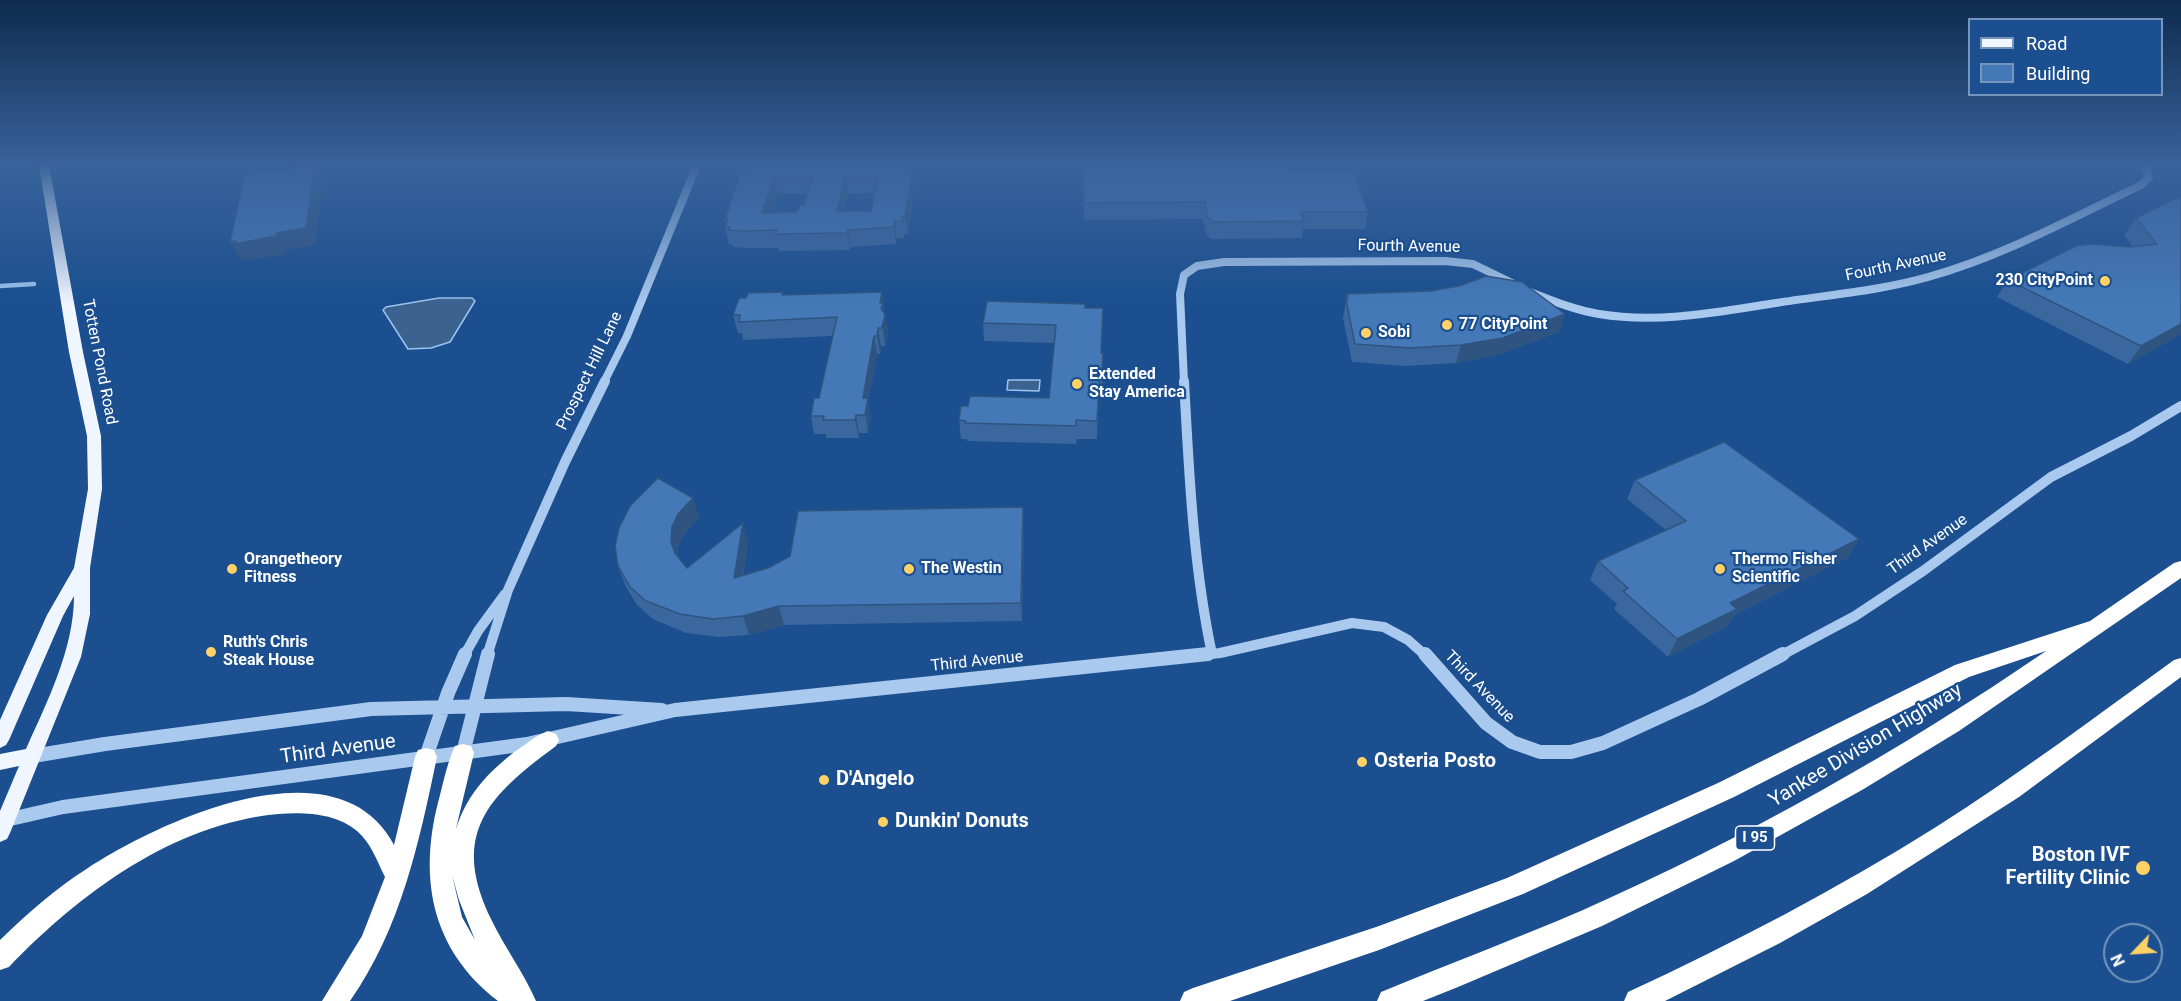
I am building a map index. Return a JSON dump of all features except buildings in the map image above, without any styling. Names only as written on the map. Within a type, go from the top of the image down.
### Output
[{"type":"highway","name":"Yankee Division Highway","points":[[1390,1001],[1504,956],[1591,918],[1778,826],[1917,746],[2181,568]]},
{"type":"highway","points":[[1193,1001],[1379,938],[1515,886],[1737,784],[1962,670],[2095,627]]},
{"type":"highway","points":[[1637,1001],[1796,921],[1927,845],[2042,769],[2181,666]]},
{"type":"highway","points":[[521,1001],[472,909],[465,876],[464,844],[472,814],[484,794],[501,776],[548,740]]},
{"type":"highway","points":[[463,753],[440,856],[445,905],[454,929],[466,950],[494,981],[521,1001]]},
{"type":"highway","points":[[335,1001],[357,971],[374,941],[396,876],[426,758]]},
{"type":"highway","points":[[0,958],[57,905],[110,867],[178,831],[252,808],[286,804],[314,804],[359,819],[375,834],[396,876]]},
{"type":"main road","name":"Totten Pond Road","points":[[2,825],[60,690],[78,634],[84,594],[82,568],[94,503],[95,449],[52,212]]},
{"type":"main road","name":"Totten Pond Road","points":[[0,740],[55,615],[82,568]]},
{"type":"main road","points":[[0,762],[33,756]]},
{"type":"street","name":"Prospect Hill Lane","points":[[463,753],[486,658],[508,591],[569,451],[627,336],[678,212]]},
{"type":"street","name":"Fourth Avenue","points":[[1212,654],[1204,617],[1187,440],[1180,294],[1184,275],[1192,268],[1203,264],[1224,262],[1428,261],[1473,264],[1536,295],[1576,308],[1624,319],[1678,318],[1857,291],[1948,272],[2084,212]]},
{"type":"street","name":"Third Avenue","points":[[2,825],[63,807],[548,740],[675,710],[1212,654],[1338,625],[1359,623],[1379,626],[1402,635],[1421,650],[1479,716],[1502,736],[1522,747],[1540,752],[1560,754],[1581,750],[1613,739],[1699,699],[1855,616],[1923,571],[2051,477],[2131,436],[2181,406]]},
{"type":"street","name":"Prospect Hill Lane","points":[[426,758],[443,706],[478,630],[508,591]]},
{"type":"street","name":"Third Avenue","points":[[33,756],[361,709],[566,704],[675,710]]},
{"type":"water","points":[[439,298],[472,298],[475,301],[450,342],[431,348],[408,349],[383,310],[386,307]]},
{"type":"water","points":[[1008,380],[1040,380],[1039,391],[1007,390]]},
{"type":"waterway","points":[[0,286],[34,284]]},
{"type":"place","name":"230 CityPoint","points":[[2105,281]]},
{"type":"place","name":"77 CityPoint","points":[[1447,325]]},
{"type":"place","name":"Sobi","points":[[1366,333]]},
{"type":"place","name":"Extended Stay America","points":[[1077,384]]},
{"type":"place","name":"Orangetheory Fitness","points":[[232,569]]},
{"type":"place","name":"The Westin","points":[[909,569]]},
{"type":"place","name":"Thermo Fisher Scientific","points":[[1720,569]]},
{"type":"place","name":"Ruth's Chris Steak House","points":[[211,652]]},
{"type":"place","name":"Osteria Posto","points":[[1362,762]]},
{"type":"place","name":"D'Angelo","points":[[824,780]]},
{"type":"place","name":"Dunkin' Donuts","points":[[883,822]]},
{"type":"place","name":"Boston IVF Fertility Clinic","points":[[2143,868]]}]
